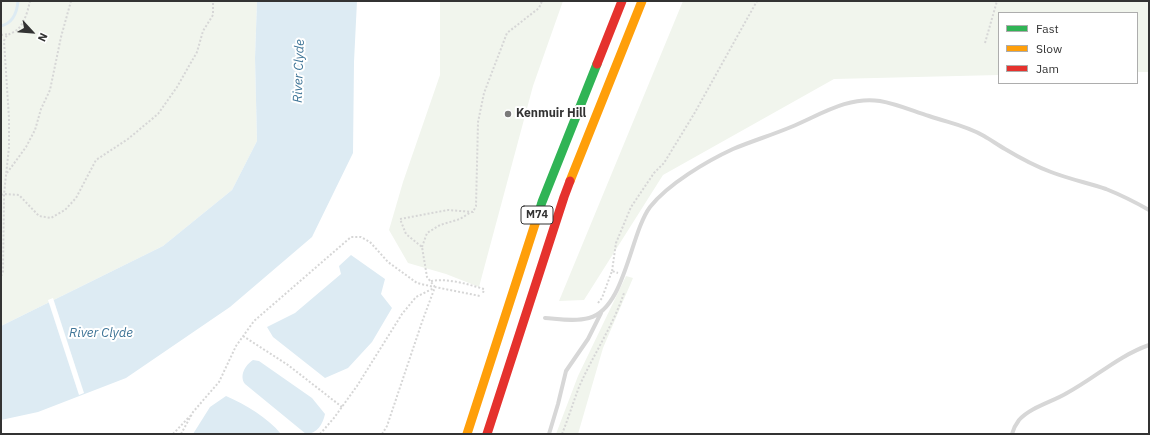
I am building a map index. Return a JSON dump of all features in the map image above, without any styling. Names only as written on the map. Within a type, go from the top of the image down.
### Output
[{"type":"highway","name":"M74","points":[[467,434],[542,202],[622,1]]},
{"type":"highway","name":"M74","points":[[487,434],[564,197],[642,1]]},
{"type":"lane","points":[[545,318],[589,318],[607,306],[614,296],[623,275],[638,229],[650,208],[664,193],[690,173],[732,150],[789,128],[846,103],[880,101],[965,126],[985,136],[1005,149],[1045,169],[1108,190],[1133,200],[1149,210]]},
{"type":"lane","points":[[549,434],[566,370],[588,339],[600,312]]},
{"type":"lane","points":[[1012,434],[1018,421],[1027,414],[1068,393],[1135,350],[1149,345]]},
{"type":"path","points":[[1,35],[8,34],[18,29],[27,12],[30,1]]},
{"type":"path","points":[[6,174],[26,147],[35,130],[41,109],[50,90],[60,37],[71,1]]},
{"type":"path","points":[[1,195],[19,195],[39,216],[51,218],[65,210],[76,198],[96,160],[128,139],[158,114],[178,87],[197,52],[203,31],[213,15],[213,1]]},
{"type":"path","points":[[435,287],[427,277],[422,247],[426,233],[440,225],[460,219],[470,212],[473,212],[476,206],[478,122],[484,93],[506,33],[539,8],[542,1]]},
{"type":"path","points":[[597,304],[602,298],[612,271],[616,243],[631,207],[654,173],[664,163],[694,114],[757,1]]},
{"type":"path","points":[[985,43],[997,1]]},
{"type":"path","points":[[1,276],[3,273],[5,240],[4,194],[9,147],[9,118],[4,41],[8,34]]},
{"type":"path","points":[[422,247],[406,234],[400,219],[448,210],[470,212]]},
{"type":"path","points":[[173,434],[219,382],[236,346],[254,320],[351,237],[360,237],[370,242],[388,262],[417,283],[480,296]]},
{"type":"path","points":[[612,271],[623,275]]},
{"type":"path","points":[[430,281],[438,280],[459,282],[484,289],[483,293]]},
{"type":"path","points":[[320,434],[365,375],[402,314],[416,297],[435,287]]},
{"type":"path","points":[[382,434],[387,426],[435,287]]},
{"type":"path","points":[[562,434],[579,387],[608,331],[625,291]]},
{"type":"path","points":[[244,336],[288,365],[342,407]]},
{"type":"path","points":[[181,434],[193,412]]},
{"type":"shaded area","points":[[1,1],[257,1],[255,58],[257,141],[232,190],[163,246],[1,326]]},
{"type":"shaded area","points":[[440,1],[563,1],[533,86],[479,287],[446,274],[408,263],[389,230],[403,182],[440,75]]},
{"type":"shaded area","points":[[683,1],[1149,1],[1149,72],[1138,72],[1138,12],[998,12],[998,75],[834,79],[663,175],[584,300],[559,301]]},
{"type":"shaded area","points":[[626,276],[633,278],[603,348],[578,434],[556,434],[578,376]]},
{"type":"water","name":"River Clyde","points":[[257,1],[357,1],[354,62],[353,153],[312,237],[230,307],[126,378],[38,412],[1,420],[1,326],[163,246],[232,190],[257,141],[255,58]]},
{"type":"water","points":[[351,255],[385,279],[381,294],[392,308],[372,342],[348,368],[325,378],[273,337],[267,327],[295,313],[341,274],[339,266]]},
{"type":"water","points":[[253,360],[259,361],[312,398],[325,414],[319,428],[310,434],[306,434],[245,384],[243,381],[244,371]]},
{"type":"water","points":[[226,396],[256,412],[281,434],[193,434],[210,407]]},
{"type":"pier","points":[[53,298],[84,393],[79,395],[48,300]]},
{"type":"waterway","points":[[1,26],[9,23],[14,17],[17,10],[18,1]]},
{"type":"traffic: fast","points":[[536,221],[542,202],[597,64]]},
{"type":"traffic: slow","points":[[570,181],[642,1]]},
{"type":"traffic: slow","points":[[467,434],[536,221]]},
{"type":"traffic: jam","points":[[597,64],[622,1]]},
{"type":"traffic: jam","points":[[487,434],[570,181]]},
{"type":"place","name":"Kenmuir Hill","points":[[508,114]]}]
